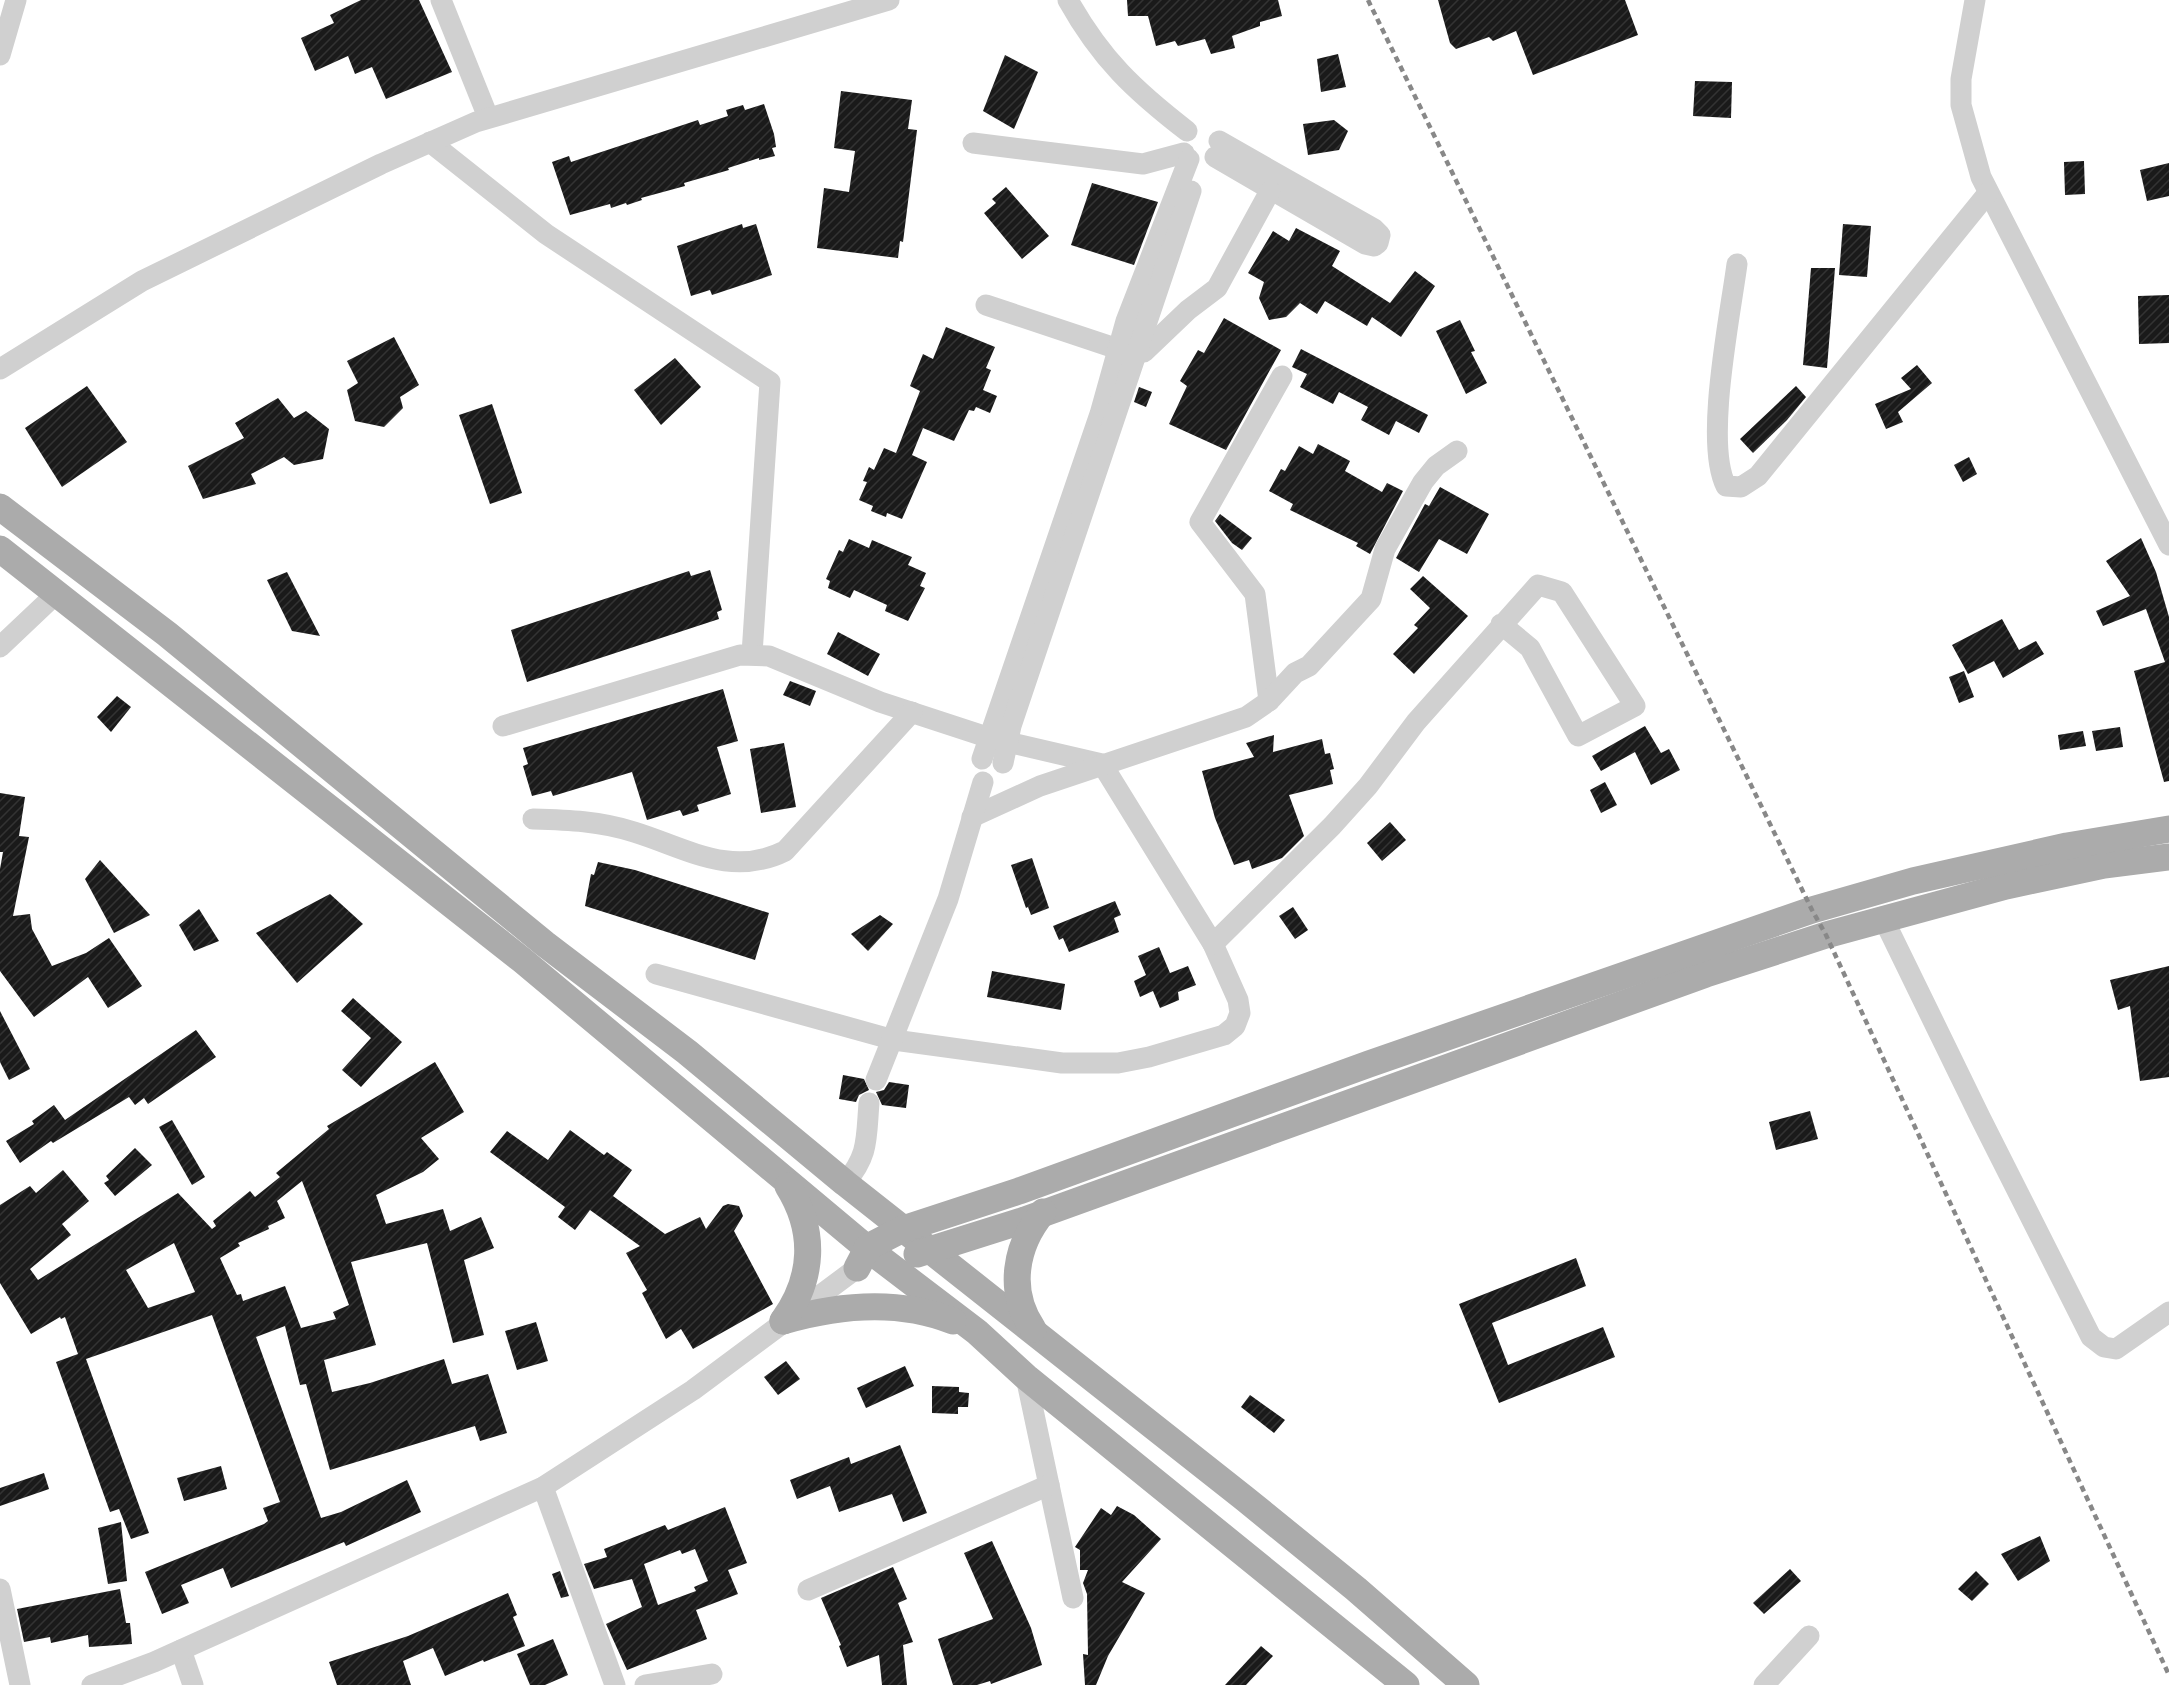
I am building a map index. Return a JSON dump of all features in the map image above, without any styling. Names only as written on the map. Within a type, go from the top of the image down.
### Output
[{"type":"main road","points":[[0,507],[167,634],[545,944],[687,1052],[845,1183],[1356,1589],[1466,1685]]},
{"type":"main road","points":[[0,549],[522,960],[776,1172],[871,1259],[977,1332],[1026,1377],[1406,1685]]},
{"type":"main road","points":[[871,1259],[903,1229],[1010,1194],[1325,1080],[1812,910],[1913,881],[2067,846],[2169,829]]},
{"type":"main road","points":[[871,1259],[929,1250],[1043,1212],[1706,974],[1883,918],[2028,881],[2104,865],[2169,857]]},
{"type":"main road","points":[[776,1172],[797,1200],[805,1224],[809,1248],[805,1280],[800,1294],[783,1321]]},
{"type":"main road","points":[[1037,1335],[1022,1307],[1017,1276],[1021,1248],[1026,1235],[1043,1212]]},
{"type":"main road","points":[[783,1321],[833,1310],[880,1307],[933,1314],[977,1332]]},
{"type":"street","points":[[0,55],[16,0]]},
{"type":"street","points":[[441,0],[489,117]]},
{"type":"street","points":[[0,369],[142,281],[430,142],[489,117],[889,0]]},
{"type":"street","points":[[1068,0],[1089,37],[1118,72],[1187,131]]},
{"type":"street","points":[[1975,0],[1961,79],[1961,105],[1981,177],[2169,545]]},
{"type":"street","points":[[876,1080],[894,1040],[948,899],[983,782],[996,783],[1002,779],[1004,774],[992,761],[1100,414],[1127,350],[1201,154],[1216,134],[1203,126],[1187,131],[1183,137],[1201,154],[1365,244],[1374,246],[1378,243],[1380,235],[1374,229],[1201,154],[1143,164],[973,143]]},
{"type":"street","points":[[430,142],[546,234],[770,382],[752,654]]},
{"type":"street","points":[[986,305],[1127,350],[1144,352],[1154,346],[1188,310],[1217,288],[1270,191]]},
{"type":"street","points":[[1737,264],[1716,436],[1719,473],[1722,480],[1726,486],[1741,487],[1758,476],[1988,193]]},
{"type":"street","points":[[1269,701],[1255,594],[1200,522],[1282,376]]},
{"type":"street","points":[[972,817],[1040,786],[1246,717],[1269,701],[1295,673],[1309,666],[1371,599],[1385,549],[1423,482],[1436,466],[1457,451]]},
{"type":"street","points":[[1213,945],[1332,826],[1368,786],[1416,722],[1501,624],[1538,585],[1562,592],[1635,706],[1578,736],[1530,648],[1501,624]]},
{"type":"street","points":[[0,646],[57,593]]},
{"type":"street","points":[[503,726],[740,655],[752,654],[769,656],[880,702],[998,740],[1102,764],[1213,945],[1238,1000],[1240,1013],[1236,1026],[1224,1035],[1118,1063],[1062,1063],[894,1040],[656,974]]},
{"type":"street","points":[[533,819],[586,820],[633,831],[707,858],[743,864],[768,859],[784,851],[912,712]]},
{"type":"street","points":[[1883,918],[2091,1337],[2104,1347],[2115,1349],[2169,1312]]},
{"type":"street","points":[[845,1183],[859,1166],[864,1153],[869,1104]]},
{"type":"street","points":[[92,1685],[181,1650],[543,1486],[693,1390],[783,1321],[871,1259]]},
{"type":"street","points":[[1026,1377],[1073,1598]]},
{"type":"street","points":[[808,1590],[1049,1485]]},
{"type":"street","points":[[543,1486],[615,1685]]},
{"type":"street","points":[[0,1589],[20,1685]]},
{"type":"street","points":[[1764,1685],[1809,1636]]},
{"type":"street","points":[[181,1650],[194,1685]]},
{"type":"street","points":[[645,1685],[712,1674]]},
{"type":"building","points":[[361,0],[419,0],[452,72],[386,99],[372,67],[355,74],[348,56],[315,71],[301,38],[334,23],[330,15]]},
{"type":"building","points":[[1127,0],[1278,0],[1282,16],[1260,22],[1260,26],[1232,36],[1235,48],[1211,54],[1205,39],[1178,46],[1175,41],[1156,46],[1148,16],[1128,16]]},
{"type":"building","points":[[1438,0],[1625,0],[1638,35],[1533,75],[1516,31],[1493,41],[1489,37],[1456,49],[1450,43]]},
{"type":"building","points":[[1338,54],[1346,87],[1321,92],[1317,59]]},
{"type":"building","points":[[1005,55],[1038,72],[1014,129],[983,111]]},
{"type":"building","points":[[1695,81],[1732,82],[1731,118],[1693,116]]},
{"type":"building","points":[[841,91],[912,100],[908,129],[917,130],[903,242],[900,241],[898,258],[817,248],[824,188],[849,192],[855,151],[834,148]]},
{"type":"building","points":[[764,104],[774,134],[776,147],[772,148],[775,156],[759,160],[759,158],[728,168],[729,170],[684,183],[685,186],[641,198],[642,200],[627,205],[626,203],[611,208],[610,204],[570,215],[552,162],[569,156],[571,162],[698,120],[700,125],[728,116],[726,110],[743,105],[745,110]]},
{"type":"building","points":[[1334,120],[1348,131],[1339,150],[1308,155],[1303,124]]},
{"type":"building","points":[[2084,161],[2085,194],[2065,195],[2064,162]]},
{"type":"building","points":[[2169,163],[2169,196],[2147,201],[2140,170]]},
{"type":"building","points":[[1092,183],[1158,202],[1134,265],[1071,245]]},
{"type":"building","points":[[1006,187],[1049,236],[1022,259],[984,213],[996,203],[992,199]]},
{"type":"building","points":[[742,224],[743,228],[756,224],[772,275],[712,295],[710,290],[691,296],[677,246]]},
{"type":"building","points":[[1843,224],[1871,226],[1867,277],[1839,275]]},
{"type":"building","points":[[1296,228],[1340,251],[1332,266],[1390,303],[1415,271],[1435,286],[1401,337],[1372,317],[1367,326],[1325,301],[1317,314],[1300,303],[1286,317],[1269,320],[1259,298],[1264,282],[1248,273],[1273,231],[1289,241]]},
{"type":"building","points":[[1811,268],[1835,268],[1827,368],[1803,365]]},
{"type":"building","points":[[2169,295],[2169,343],[2139,344],[2138,296]]},
{"type":"building","points":[[1224,318],[1281,350],[1226,450],[1169,424],[1187,386],[1180,381],[1198,350],[1204,353]]},
{"type":"building","points":[[1460,320],[1475,351],[1471,352],[1487,383],[1466,394],[1436,331]]},
{"type":"building","points":[[946,327],[995,347],[986,368],[991,370],[983,390],[997,396],[990,413],[976,407],[974,411],[969,410],[954,441],[923,428],[912,455],[927,462],[902,519],[887,513],[886,517],[871,511],[873,506],[859,500],[867,482],[863,481],[869,467],[874,470],[884,448],[896,453],[920,391],[910,386],[923,354],[933,359]]},
{"type":"building","points":[[394,337],[419,385],[400,397],[403,408],[384,427],[355,421],[347,390],[358,383],[347,361]]},
{"type":"building","points":[[1301,349],[1428,415],[1419,433],[1396,421],[1389,435],[1361,420],[1368,407],[1339,392],[1333,404],[1300,387],[1307,374],[1292,367]]},
{"type":"building","points":[[675,358],[701,387],[661,425],[634,390]]},
{"type":"building","points":[[1917,365],[1932,383],[1898,412],[1903,422],[1886,429],[1875,404],[1911,389],[1901,378]]},
{"type":"building","points":[[87,386],[127,442],[62,487],[25,428]]},
{"type":"building","points":[[1796,386],[1806,397],[1787,420],[1753,453],[1740,439]]},
{"type":"building","points":[[1139,387],[1152,392],[1146,407],[1134,402]]},
{"type":"building","points":[[278,398],[294,418],[306,411],[329,429],[323,459],[294,465],[284,457],[251,474],[256,484],[203,499],[188,466],[244,438],[235,423]]},
{"type":"building","points":[[492,404],[522,493],[490,504],[459,415]]},
{"type":"building","points":[[1318,444],[1350,461],[1345,471],[1382,492],[1387,483],[1403,491],[1370,554],[1356,546],[1358,543],[1290,510],[1293,504],[1269,491],[1281,469],[1285,471],[1299,446],[1313,454]]},
{"type":"building","points":[[1969,457],[1977,474],[1963,482],[1954,465]]},
{"type":"building","points":[[1440,487],[1489,514],[1467,554],[1439,539],[1419,572],[1396,558],[1425,504],[1429,506]]},
{"type":"building","points":[[1220,514],[1252,538],[1242,550],[1232,543],[1215,521]]},
{"type":"building","points":[[2141,538],[2156,572],[2169,617],[2169,781],[2164,782],[2134,671],[2165,662],[2146,609],[2103,626],[2096,611],[2130,596],[2106,561]]},
{"type":"building","points":[[849,539],[869,548],[872,540],[912,557],[908,565],[926,573],[920,586],[925,588],[908,621],[885,611],[887,605],[854,590],[850,598],[828,588],[830,581],[826,579],[839,550],[843,552]]},
{"type":"building","points":[[710,570],[722,610],[717,612],[719,619],[527,682],[511,630],[689,571],[691,576]]},
{"type":"building","points":[[287,572],[320,636],[292,631],[267,580]]},
{"type":"building","points":[[1423,576],[1468,616],[1414,674],[1393,654],[1418,628],[1414,625],[1430,608],[1410,589]]},
{"type":"building","points":[[2002,619],[2019,650],[2036,641],[2044,654],[2003,678],[1994,661],[1968,674],[1952,645]]},
{"type":"building","points":[[838,632],[880,654],[868,676],[827,654]]},
{"type":"building","points":[[1964,671],[1974,697],[1959,703],[1949,677]]},
{"type":"building","points":[[790,681],[816,691],[810,706],[783,695]]},
{"type":"building","points":[[723,689],[738,741],[717,747],[731,794],[697,805],[699,811],[683,816],[680,810],[647,820],[632,772],[553,796],[551,791],[532,796],[523,766],[528,764],[523,748]]},
{"type":"building","points":[[117,696],[131,707],[111,732],[97,717]]},
{"type":"building","points":[[1645,726],[1661,753],[1669,749],[1680,770],[1651,785],[1635,752],[1601,771],[1592,756]]},
{"type":"building","points":[[2120,727],[2123,747],[2096,751],[2092,731]]},
{"type":"building","points":[[2083,731],[2086,746],[2060,750],[2058,735]]},
{"type":"building","points":[[1274,735],[1273,752],[1322,739],[1325,754],[1330,753],[1334,769],[1330,770],[1333,784],[1289,795],[1304,836],[1282,858],[1252,869],[1249,860],[1234,865],[1215,818],[1202,771],[1254,757],[1246,743]]},
{"type":"building","points":[[784,743],[796,807],[761,813],[750,749]]},
{"type":"building","points":[[1605,782],[1617,805],[1601,813],[1590,790]]},
{"type":"building","points":[[0,793],[25,797],[19,836],[29,837],[13,916],[30,914],[32,929],[52,966],[86,953],[109,938],[142,986],[108,1008],[88,977],[34,1017],[0,971],[0,869],[3,852],[0,852]]},
{"type":"building","points":[[1390,822],[1406,840],[1382,861],[1367,843]]},
{"type":"building","points":[[1032,858],[1049,908],[1031,915],[1028,907],[1026,908],[1011,865]]},
{"type":"building","points":[[100,860],[150,915],[114,933],[85,879]]},
{"type":"building","points":[[598,862],[635,870],[769,913],[755,960],[585,906],[591,874],[594,875]]},
{"type":"building","points":[[330,894],[363,924],[297,983],[256,933]]},
{"type":"building","points":[[1115,901],[1121,915],[1114,918],[1119,932],[1069,952],[1063,938],[1059,940],[1053,926]]},
{"type":"building","points":[[1293,907],[1308,930],[1295,939],[1279,916]]},
{"type":"building","points":[[199,909],[219,941],[194,951],[179,925]]},
{"type":"building","points":[[880,915],[893,924],[868,951],[851,934]]},
{"type":"building","points":[[1159,947],[1170,973],[1188,966],[1196,985],[1178,992],[1179,1000],[1160,1008],[1153,991],[1140,997],[1134,981],[1146,975],[1138,956]]},
{"type":"building","points":[[2169,966],[2169,1077],[2140,1081],[2130,1006],[2118,1010],[2110,980]]},
{"type":"building","points":[[992,971],[1065,984],[1061,1010],[987,997]]},
{"type":"building","points":[[353,998],[402,1042],[361,1087],[342,1070],[371,1038],[341,1011]]},
{"type":"building","points":[[0,1011],[30,1069],[9,1080],[0,1062]]},
{"type":"building","points":[[196,1030],[216,1057],[148,1104],[144,1098],[135,1105],[129,1097],[53,1143],[51,1141],[20,1163],[6,1141],[34,1124],[32,1121],[54,1105],[65,1120]]},
{"type":"building","points":[[435,1062],[464,1112],[421,1138],[439,1159],[423,1172],[376,1195],[386,1224],[443,1209],[450,1231],[481,1217],[494,1248],[464,1260],[484,1335],[453,1343],[427,1243],[351,1262],[376,1345],[324,1360],[332,1392],[370,1383],[444,1359],[452,1384],[488,1374],[507,1433],[480,1441],[475,1426],[330,1470],[306,1384],[300,1385],[285,1326],[256,1337],[321,1518],[341,1512],[407,1480],[421,1512],[346,1546],[344,1542],[231,1588],[223,1568],[181,1585],[189,1603],[162,1614],[145,1572],[264,1524],[268,1521],[263,1508],[280,1502],[212,1315],[86,1359],[149,1533],[131,1539],[119,1509],[110,1512],[56,1362],[78,1354],[65,1317],[61,1319],[60,1317],[31,1334],[0,1283],[0,1205],[30,1186],[36,1193],[63,1170],[89,1201],[62,1224],[71,1235],[30,1269],[38,1280],[178,1193],[212,1229],[216,1226],[213,1221],[250,1191],[255,1197],[280,1177],[276,1173],[329,1129],[327,1126]],"holes":[[[302,1181],[349,1305],[333,1312],[336,1319],[301,1328],[285,1286],[243,1301],[241,1294],[237,1295],[220,1258],[240,1246],[238,1243],[269,1229],[268,1226],[285,1218],[277,1201]],[[174,1243],[195,1292],[148,1308],[126,1270]]]},
{"type":"building","points":[[843,1075],[864,1079],[869,1090],[859,1095],[856,1102],[839,1099]]},
{"type":"building","points":[[889,1082],[909,1085],[906,1108],[882,1105],[876,1092],[884,1090]]},
{"type":"building","points":[[1810,1111],[1818,1139],[1776,1150],[1769,1122]]},
{"type":"building","points":[[172,1120],[205,1177],[192,1185],[159,1127]]},
{"type":"building","points":[[570,1130],[604,1155],[607,1152],[632,1170],[613,1196],[665,1234],[700,1217],[706,1229],[723,1206],[728,1204],[739,1206],[743,1216],[734,1231],[773,1304],[693,1349],[681,1329],[666,1339],[642,1293],[647,1290],[626,1253],[640,1246],[590,1210],[575,1230],[558,1217],[565,1207],[490,1152],[507,1131],[548,1160]]},
{"type":"building","points":[[135,1148],[152,1165],[115,1196],[104,1183],[109,1180],[106,1176]]},
{"type":"building","points":[[1576,1258],[1586,1286],[1492,1323],[1508,1365],[1603,1327],[1615,1357],[1499,1403],[1459,1304]]},
{"type":"building","points":[[536,1322],[548,1361],[517,1370],[505,1331]]},
{"type":"building","points":[[786,1361],[800,1379],[778,1395],[764,1377]]},
{"type":"building","points":[[905,1366],[914,1386],[866,1408],[857,1388]]},
{"type":"building","points":[[932,1386],[959,1387],[959,1392],[969,1393],[968,1407],[958,1407],[958,1414],[932,1413]]},
{"type":"building","points":[[1250,1395],[1285,1420],[1274,1433],[1241,1407]]},
{"type":"building","points":[[900,1445],[927,1513],[903,1522],[892,1494],[839,1512],[830,1486],[797,1499],[790,1480],[849,1457],[851,1464]]},
{"type":"building","points":[[221,1466],[227,1489],[184,1501],[177,1478]]},
{"type":"building","points":[[44,1473],[49,1489],[0,1506],[0,1488]]},
{"type":"building","points":[[1117,1506],[1134,1515],[1161,1539],[1122,1582],[1145,1593],[1108,1656],[1096,1685],[1085,1685],[1083,1654],[1088,1655],[1087,1594],[1083,1583],[1088,1570],[1080,1570],[1080,1550],[1075,1547],[1101,1508],[1111,1515]]},
{"type":"building","points":[[725,1507],[747,1563],[728,1570],[738,1594],[696,1610],[707,1639],[627,1670],[606,1624],[642,1607],[632,1579],[594,1589],[584,1564],[607,1557],[604,1549],[665,1525],[668,1530]],"holes":[[[695,1549],[708,1581],[694,1587],[696,1591],[658,1605],[644,1564],[680,1550],[682,1554]]]},
{"type":"building","points":[[121,1522],[127,1581],[108,1584],[98,1528]]},
{"type":"building","points":[[2040,1536],[2050,1561],[2018,1581],[2001,1554]]},
{"type":"building","points":[[992,1541],[1031,1628],[1042,1665],[991,1684],[990,1681],[977,1685],[953,1685],[938,1639],[993,1619],[964,1553]]},
{"type":"building","points":[[893,1567],[907,1599],[898,1603],[913,1642],[903,1645],[907,1685],[882,1685],[879,1655],[847,1667],[839,1646],[841,1645],[821,1598]]},
{"type":"building","points":[[1790,1569],[1801,1581],[1764,1614],[1753,1603]]},
{"type":"building","points":[[560,1571],[569,1596],[561,1598],[552,1574]]},
{"type":"building","points":[[1976,1571],[1989,1584],[1972,1601],[1958,1589]]},
{"type":"building","points":[[120,1589],[126,1623],[130,1623],[132,1644],[89,1647],[88,1635],[51,1643],[50,1637],[24,1642],[17,1609]]},
{"type":"building","points":[[508,1593],[517,1615],[513,1617],[525,1646],[445,1676],[433,1648],[403,1661],[411,1685],[337,1685],[329,1662],[408,1636]]},
{"type":"building","points":[[553,1639],[568,1675],[545,1685],[530,1685],[517,1654]]},
{"type":"building","points":[[1261,1646],[1273,1656],[1246,1685],[1225,1685]]},
{"type":"railway","points":[[1368,0],[1826,935],[2169,1675]]}]
